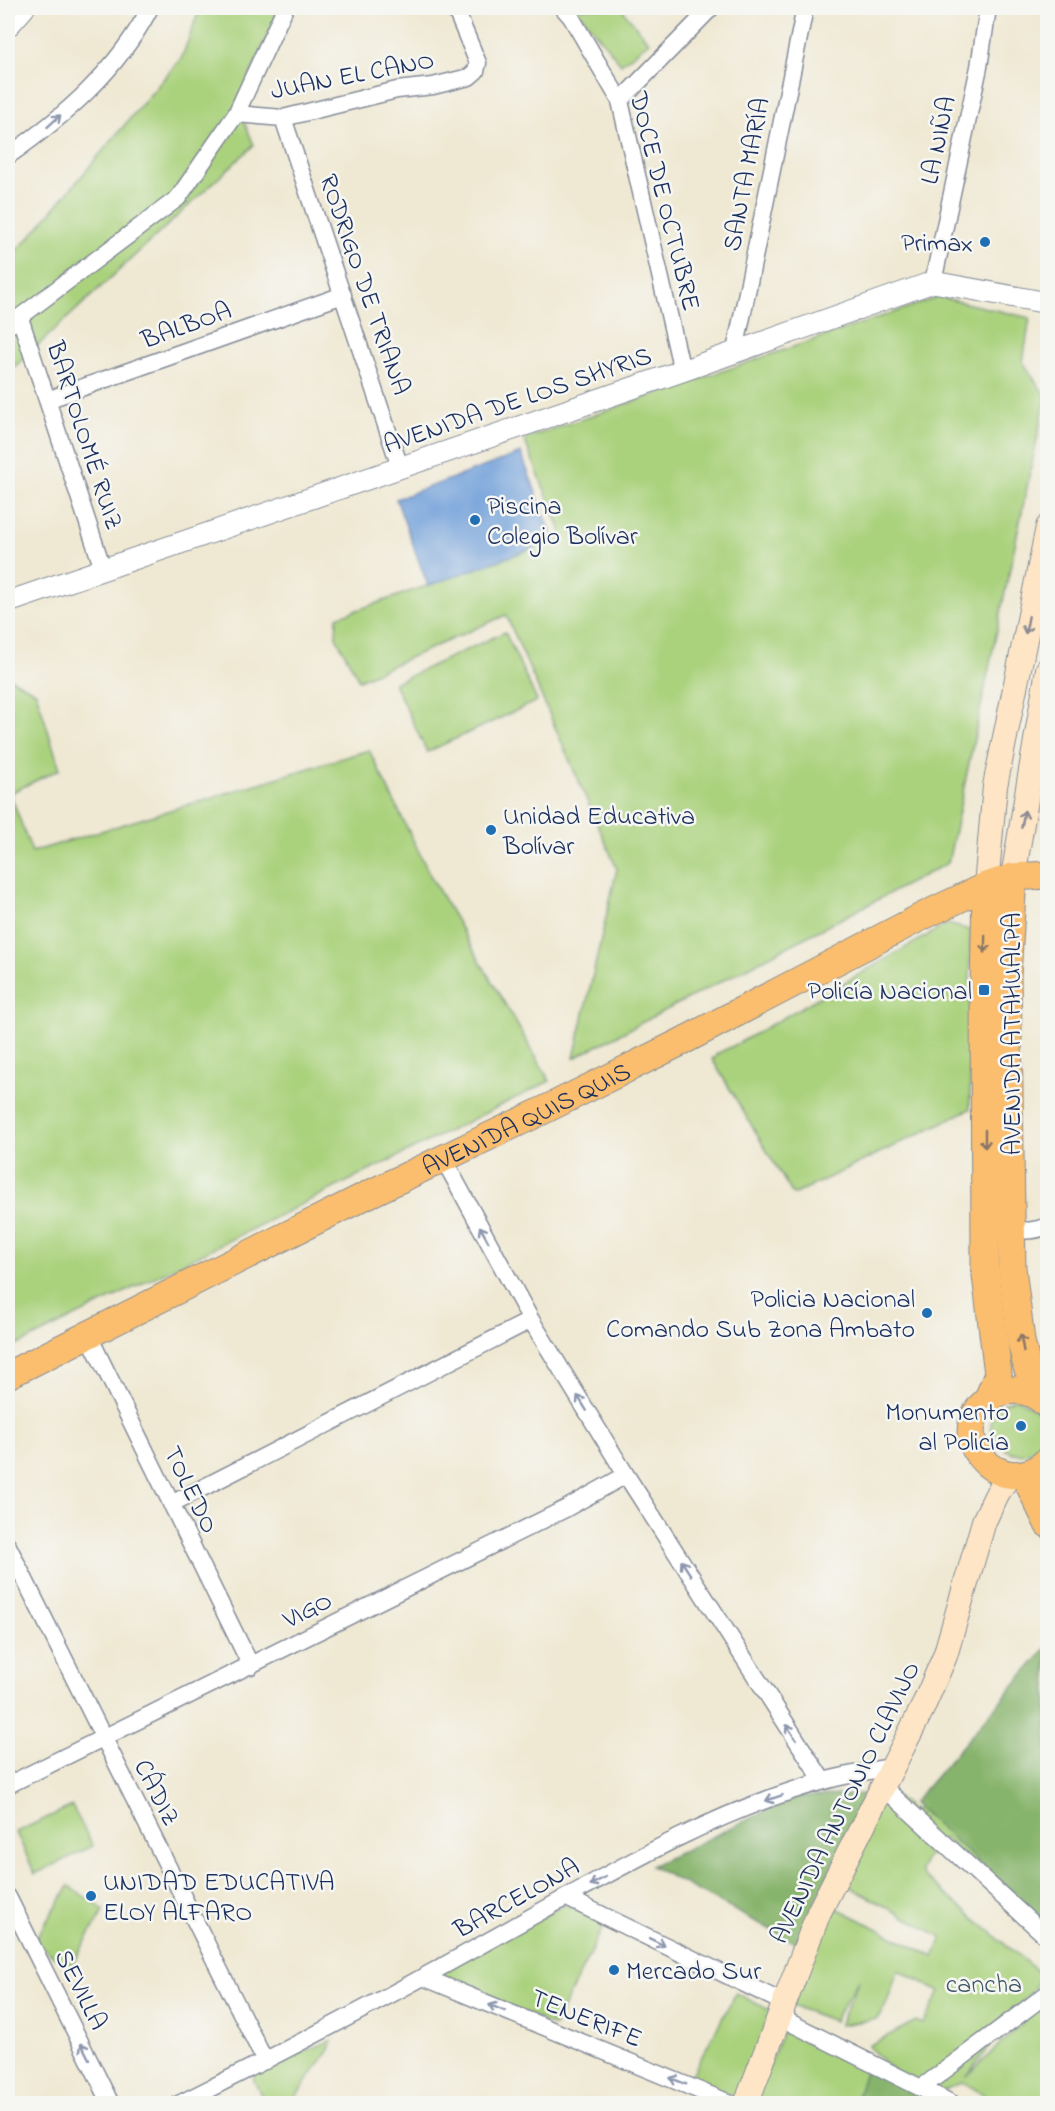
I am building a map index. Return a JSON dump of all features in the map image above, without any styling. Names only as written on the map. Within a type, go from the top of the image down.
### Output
[{"type":"main road","name":"AVENIDA ATAHUALPA","points":[[986,886],[995,786],[1047,527]]},
{"type":"main road","name":"AVENIDA ATAHUALPA","points":[[1046,1403],[1027,1367],[1021,1341],[1012,1268],[1007,976],[1013,877],[1047,669]]},
{"type":"main road","name":"AVENIDA QUIS QUIS","points":[[8,1375],[681,1042],[923,916],[986,886],[1013,877],[1047,875]]},
{"type":"main road","points":[[986,886],[985,1267],[998,1374],[988,1399]]},
{"type":"main road","points":[[1046,1403],[1028,1392],[1014,1390],[1000,1392],[988,1399],[978,1410],[973,1423],[974,1443],[984,1462],[995,1470],[1017,1474],[1034,1471],[1047,1460]]},
{"type":"main road","name":"AVENIDA ANTONIO CLAVIJO","points":[[984,1462],[984,1521]]},
{"type":"main road","points":[[1017,1474],[1047,1524]]},
{"type":"main road","name":"AVENIDA ANTONIO CLAVIJO","points":[[746,2103],[819,1912],[922,1709],[945,1656],[984,1521],[997,1494],[1017,1474]]},
{"type":"street","points":[[8,26],[24,8]]},
{"type":"street","points":[[8,156],[46,129],[114,64],[150,8]]},
{"type":"street","points":[[14,322],[178,198],[236,114],[285,8]]},
{"type":"street","name":"JUAN EL CANO","points":[[236,114],[283,118],[397,90],[433,86],[469,77],[476,72],[478,63],[455,8]]},
{"type":"street","name":"SANTA MARÍA","points":[[735,351],[805,8]]},
{"type":"street","name":"LA NIÑA","points":[[933,282],[979,67],[988,8]]},
{"type":"street","points":[[620,101],[706,10]]},
{"type":"street","name":"DOCE DE OCTUBRE","points":[[569,11],[620,101],[682,371]]},
{"type":"street","name":"RODRIGO DE TRIANA","points":[[283,118],[400,467]]},
{"type":"street","name":"AVENIDA DE LOS SHYRIS","points":[[8,602],[682,371],[933,282],[1047,303]]},
{"type":"street","name":"BALBOA","points":[[47,400],[342,295]]},
{"type":"street","name":"BARTOLOMÉ RUIZ","points":[[14,322],[47,400],[103,569]]},
{"type":"street","points":[[443,1158],[531,1320],[626,1475],[823,1781]]},
{"type":"street","points":[[1011,1228],[1034,1231],[1047,1226]]},
{"type":"street","points":[[171,1504],[531,1320]]},
{"type":"street","name":"TOLEDO","points":[[88,1334],[251,1666]]},
{"type":"street","name":"VIGO","points":[[8,1785],[565,1509],[626,1475]]},
{"type":"street","name":"CÁDIZ","points":[[8,1546],[265,2061]]},
{"type":"street","points":[[887,1777],[1047,1938]]},
{"type":"street","name":"BARCELONA","points":[[179,2103],[265,2061],[682,1836],[753,1805],[823,1781],[887,1777]]},
{"type":"street","name":"SEVILLA","points":[[8,1897],[111,2103]]},
{"type":"street","points":[[567,1898],[784,2003],[788,2021],[953,2103]]},
{"type":"street","name":"TENERIFE","points":[[423,1977],[732,2103]]},
{"type":"street","points":[[921,2088],[1047,1994]]},
{"type":"green space","points":[[200,8],[280,8],[237,105],[254,145],[8,373],[8,258],[30,237],[182,57]]},
{"type":"green space","points":[[580,8],[621,8],[649,42],[621,64],[577,10]]},
{"type":"green space","points":[[939,297],[1030,318],[1023,362],[1046,397],[948,863],[574,1058],[617,869],[506,615],[359,680],[336,637],[337,617],[564,538],[524,439]]},
{"type":"green space","points":[[505,632],[537,701],[427,752],[394,683]]},
{"type":"green space","points":[[8,677],[36,692],[60,769],[10,793],[32,852],[369,750],[432,879],[550,1081],[8,1350]]},
{"type":"green space","points":[[947,924],[970,930],[970,1109],[793,1195],[712,1059],[717,1056],[716,1054]]},
{"type":"green space","points":[[1016,1398],[1045,1415],[1047,1428],[1046,1436],[1039,1446],[1029,1452],[1018,1454],[1008,1451],[999,1444],[991,1426],[992,1416],[999,1407]]},
{"type":"green space","points":[[1047,1647],[1047,1924],[913,1803]]},
{"type":"green space","name":"cancha","points":[[1047,1666],[1047,1929],[943,1838],[924,1862],[921,1871],[924,1876],[1043,1976],[966,2077],[1026,2019],[1047,2003],[1047,2103],[998,2103],[963,2082],[934,2094],[952,2103],[754,2104],[787,2021],[896,2074],[868,2046],[916,2021],[923,2024],[940,1991],[898,1970],[886,2005],[877,2019],[839,2025],[859,1979],[834,2021],[784,2003],[827,1903],[934,1957],[942,1937],[837,1880],[882,1786],[914,1811]]},
{"type":"green space","points":[[867,1794],[796,1943],[651,1866],[795,1797]]},
{"type":"green space","points":[[72,1806],[93,1846],[35,1874],[16,1832]]},
{"type":"green space","points":[[69,1886],[104,1910],[70,1968],[34,1941]]},
{"type":"green space","points":[[566,1904],[605,1923],[554,2026],[433,1976]]},
{"type":"green space","points":[[736,1993],[783,2017],[741,2101],[689,2080]]},
{"type":"green space","points":[[332,2040],[329,2050],[291,2103],[265,2103],[254,2081],[254,2073]]},
{"type":"green space","points":[[866,2068],[939,2104],[855,2104]]},
{"type":"water","name":"Piscina Colegio Bolívar","points":[[521,453],[554,540],[428,586],[396,499]]},
{"type":"place","name":"Primax","points":[[985,242]]},
{"type":"place","name":"Piscina Colegio Bolívar","points":[[475,520]]},
{"type":"place","name":"Unidad Educativa Bolívar","points":[[491,830]]},
{"type":"place","name":"Policía Nacional","points":[[984,990]]},
{"type":"place","name":"Policia Nacional Comando Sub Zona Ambato","points":[[927,1313]]},
{"type":"place","name":"Monumento al Policía","points":[[1021,1426]]},
{"type":"place","name":"UNIDAD EDUCATIVA ELOY ALFARO","points":[[91,1896]]},
{"type":"place","name":"Mercado Sur","points":[[614,1970]]}]
